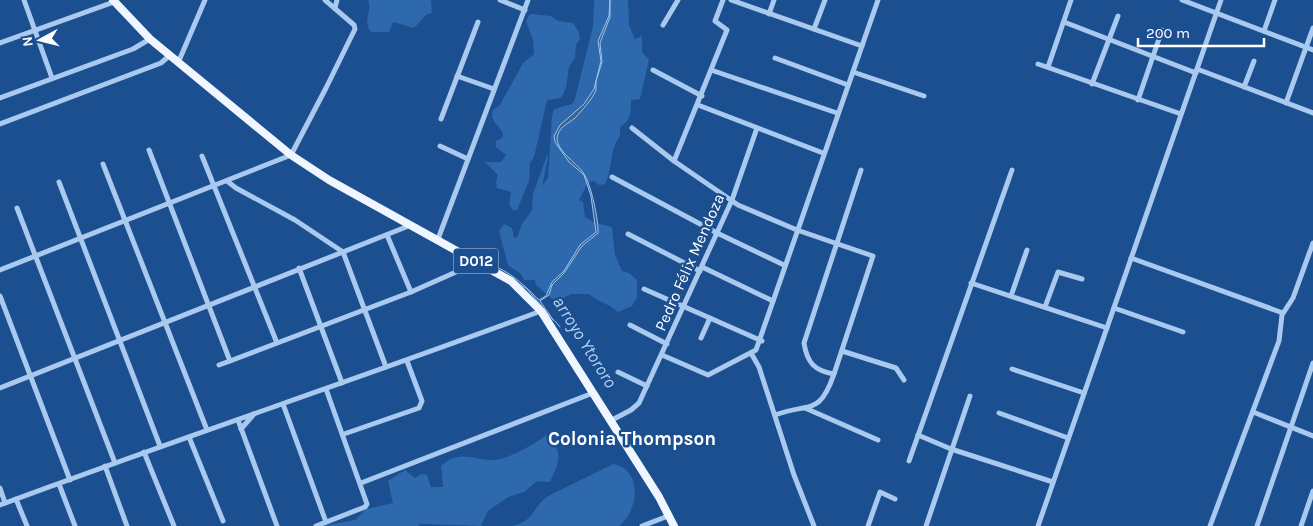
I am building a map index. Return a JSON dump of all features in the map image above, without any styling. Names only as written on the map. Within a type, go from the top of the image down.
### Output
[{"type":"main road","name":"D012","points":[[116,2],[150,39],[169,56],[291,155],[329,180],[511,281],[541,311],[640,468],[674,526]]},
{"type":"street","points":[[24,0],[52,78]]},
{"type":"street","points":[[178,63],[205,0]]},
{"type":"street","points":[[0,270],[291,155],[355,29],[354,25],[325,0]]},
{"type":"street","points":[[335,8],[336,0]]},
{"type":"street","points":[[500,0],[525,10]]},
{"type":"street","points":[[438,239],[528,0]]},
{"type":"street","points":[[663,25],[678,0]]},
{"type":"street","points":[[674,161],[702,96],[727,30],[715,21],[723,0]]},
{"type":"street","points":[[731,0],[862,46]]},
{"type":"street","points":[[769,14],[774,0]]},
{"type":"street","points":[[814,29],[825,0]]},
{"type":"street","points":[[662,355],[708,375],[756,350],[762,341],[784,265],[878,0]]},
{"type":"street","points":[[1048,67],[1071,0]]},
{"type":"street","points":[[1182,0],[1313,50]]},
{"type":"street","points":[[1038,526],[1221,0]]},
{"type":"street","points":[[1264,32],[1275,0]]},
{"type":"street","points":[[0,43],[116,2]]},
{"type":"street","points":[[1092,84],[1118,16]]},
{"type":"street","points":[[442,119],[478,22]]},
{"type":"street","points":[[1064,22],[1313,114]]},
{"type":"street","points":[[1286,103],[1313,28]]},
{"type":"street","points":[[1138,100],[1162,30]]},
{"type":"street","points":[[0,98],[132,48],[150,39]]},
{"type":"street","points":[[0,124],[161,63],[169,56]]},
{"type":"street","points":[[775,58],[848,84]]},
{"type":"street","points":[[1244,87],[1254,60]]},
{"type":"street","points":[[1038,64],[1182,114]]},
{"type":"street","points":[[653,70],[702,96]]},
{"type":"street","points":[[711,70],[837,113]]},
{"type":"street","points":[[853,72],[924,96]]},
{"type":"street","points":[[457,76],[494,89]]},
{"type":"street","points":[[698,105],[823,153]]},
{"type":"street","points":[[632,128],[674,161],[738,205],[797,230],[873,256],[842,352],[822,400],[806,408],[774,415]]},
{"type":"street","name":"Pedro Félix Mendoza","points":[[610,421],[631,410],[638,403],[647,386],[732,200],[757,128]]},
{"type":"street","points":[[440,146],[468,159]]},
{"type":"street","points":[[149,150],[230,361]]},
{"type":"street","points":[[202,156],[277,343]]},
{"type":"street","points":[[103,164],[207,430]]},
{"type":"street","points":[[834,374],[820,372],[814,368],[804,343],[861,170]]},
{"type":"street","points":[[909,461],[1012,170]]},
{"type":"street","points":[[612,177],[717,233],[784,265]]},
{"type":"street","points":[[227,181],[236,188],[295,220],[343,252],[386,367]]},
{"type":"street","points":[[59,182],[160,446]]},
{"type":"street","points":[[17,208],[115,463]]},
{"type":"street","points":[[0,388],[411,225]]},
{"type":"street","points":[[628,234],[773,302]]},
{"type":"street","points":[[386,235],[411,292]]},
{"type":"street","points":[[1210,526],[1279,341],[1283,313],[1293,298],[1313,243]]},
{"type":"street","points":[[1011,296],[1027,250]]},
{"type":"street","points":[[1132,258],[1283,313]]},
{"type":"street","points":[[219,365],[411,292],[456,272],[472,259]]},
{"type":"street","points":[[299,268],[342,383]]},
{"type":"street","points":[[1045,307],[1058,272],[1082,280]]},
{"type":"street","points":[[971,283],[1107,328]]},
{"type":"street","points":[[644,289],[762,341]]},
{"type":"street","points":[[0,296],[70,480]]},
{"type":"street","points":[[1114,308],[1183,332]]},
{"type":"street","points":[[0,488],[3,504],[160,446],[407,361],[541,311]]},
{"type":"street","points":[[701,338],[710,318]]},
{"type":"street","points":[[630,325],[667,344]]},
{"type":"street","points":[[842,352],[896,368],[904,380]]},
{"type":"street","points":[[751,353],[759,367],[794,475],[814,526]]},
{"type":"street","points":[[344,434],[419,408],[422,400],[407,361]]},
{"type":"street","points":[[1257,526],[1313,363]]},
{"type":"street","points":[[1012,369],[1084,392]]},
{"type":"street","points":[[618,372],[647,386]]},
{"type":"street","points":[[316,526],[366,506],[361,483],[326,388]]},
{"type":"street","points":[[361,483],[593,393]]},
{"type":"street","points":[[926,526],[970,396]]},
{"type":"street","points":[[283,404],[326,522]]},
{"type":"street","points":[[806,408],[878,440]]},
{"type":"street","points":[[1253,412],[1313,436]]},
{"type":"street","points":[[241,429],[255,413]]},
{"type":"street","points":[[1000,413],[1068,438]]},
{"type":"street","points":[[238,420],[277,526]]},
{"type":"street","points":[[918,435],[951,450],[1053,482]]},
{"type":"street","points":[[189,437],[223,522]]},
{"type":"street","points":[[144,452],[174,526]]},
{"type":"street","points":[[105,466],[127,526]]},
{"type":"street","points":[[59,484],[75,526]]},
{"type":"street","points":[[1300,526],[1313,491]]},
{"type":"street","points":[[868,526],[880,492],[895,499]]},
{"type":"street","points":[[16,499],[26,526]]},
{"type":"street","points":[[642,526],[668,516]]},
{"type":"shaded area","points":[[368,0],[431,0],[432,13],[427,14],[414,28],[393,22],[389,32],[371,32],[367,24]]},
{"type":"shaded area","points":[[594,0],[628,0],[629,25],[635,39],[642,36],[642,52],[649,60],[640,99],[631,100],[628,119],[620,127],[620,136],[614,148],[605,184],[599,185],[594,181],[588,182],[579,200],[583,202],[585,217],[596,223],[612,227],[615,255],[622,271],[629,273],[637,280],[637,297],[632,306],[618,312],[589,294],[572,294],[555,301],[536,285],[535,280],[524,280],[521,274],[508,265],[499,231],[504,224],[512,228],[514,238],[517,237],[522,224],[532,210],[533,194],[547,155],[542,186],[548,178],[552,116],[554,109],[572,104],[575,99],[593,26]]},
{"type":"shaded area","points":[[610,0],[610,17],[600,43],[602,62],[596,81],[601,61],[598,41],[609,16]]},
{"type":"shaded area","points":[[530,14],[551,16],[558,21],[573,23],[579,32],[580,39],[576,45],[575,58],[569,67],[566,88],[561,98],[547,100],[534,157],[530,163],[529,181],[517,210],[513,210],[509,204],[511,192],[497,188],[498,175],[485,162],[501,162],[506,155],[496,147],[496,141],[502,138],[503,134],[492,118],[492,114],[493,110],[500,105],[523,63],[534,54],[533,40],[526,21]]},
{"type":"shaded area","points":[[596,81],[594,94],[575,118],[561,129],[557,140],[566,156],[581,170],[587,179],[594,203],[598,233],[582,246],[564,273],[552,285],[549,295],[540,301],[554,321],[527,289],[491,266],[510,274],[523,284],[539,300],[546,296],[552,282],[564,271],[580,245],[596,232],[591,196],[584,175],[569,162],[555,142],[554,136],[560,125],[584,104],[594,89]]},
{"type":"shaded area","points":[[546,435],[558,452],[558,463],[550,482],[537,481],[524,492],[508,497],[488,511],[481,525],[484,526],[420,524],[418,526],[322,526],[355,520],[366,509],[393,503],[388,481],[405,470],[415,478],[421,474],[427,475],[431,487],[443,487],[441,466],[448,461],[460,457],[486,460],[499,459],[521,451]]},
{"type":"shaded area","points":[[613,464],[623,467],[629,474],[635,491],[631,511],[619,526],[510,526],[526,520],[546,497]]},
{"type":"waterway","name":"arroyo Ytororo","points":[[555,321],[560,327]]},
{"type":"district","name":"Colonia Thompson","points":[[632,438]]}]
